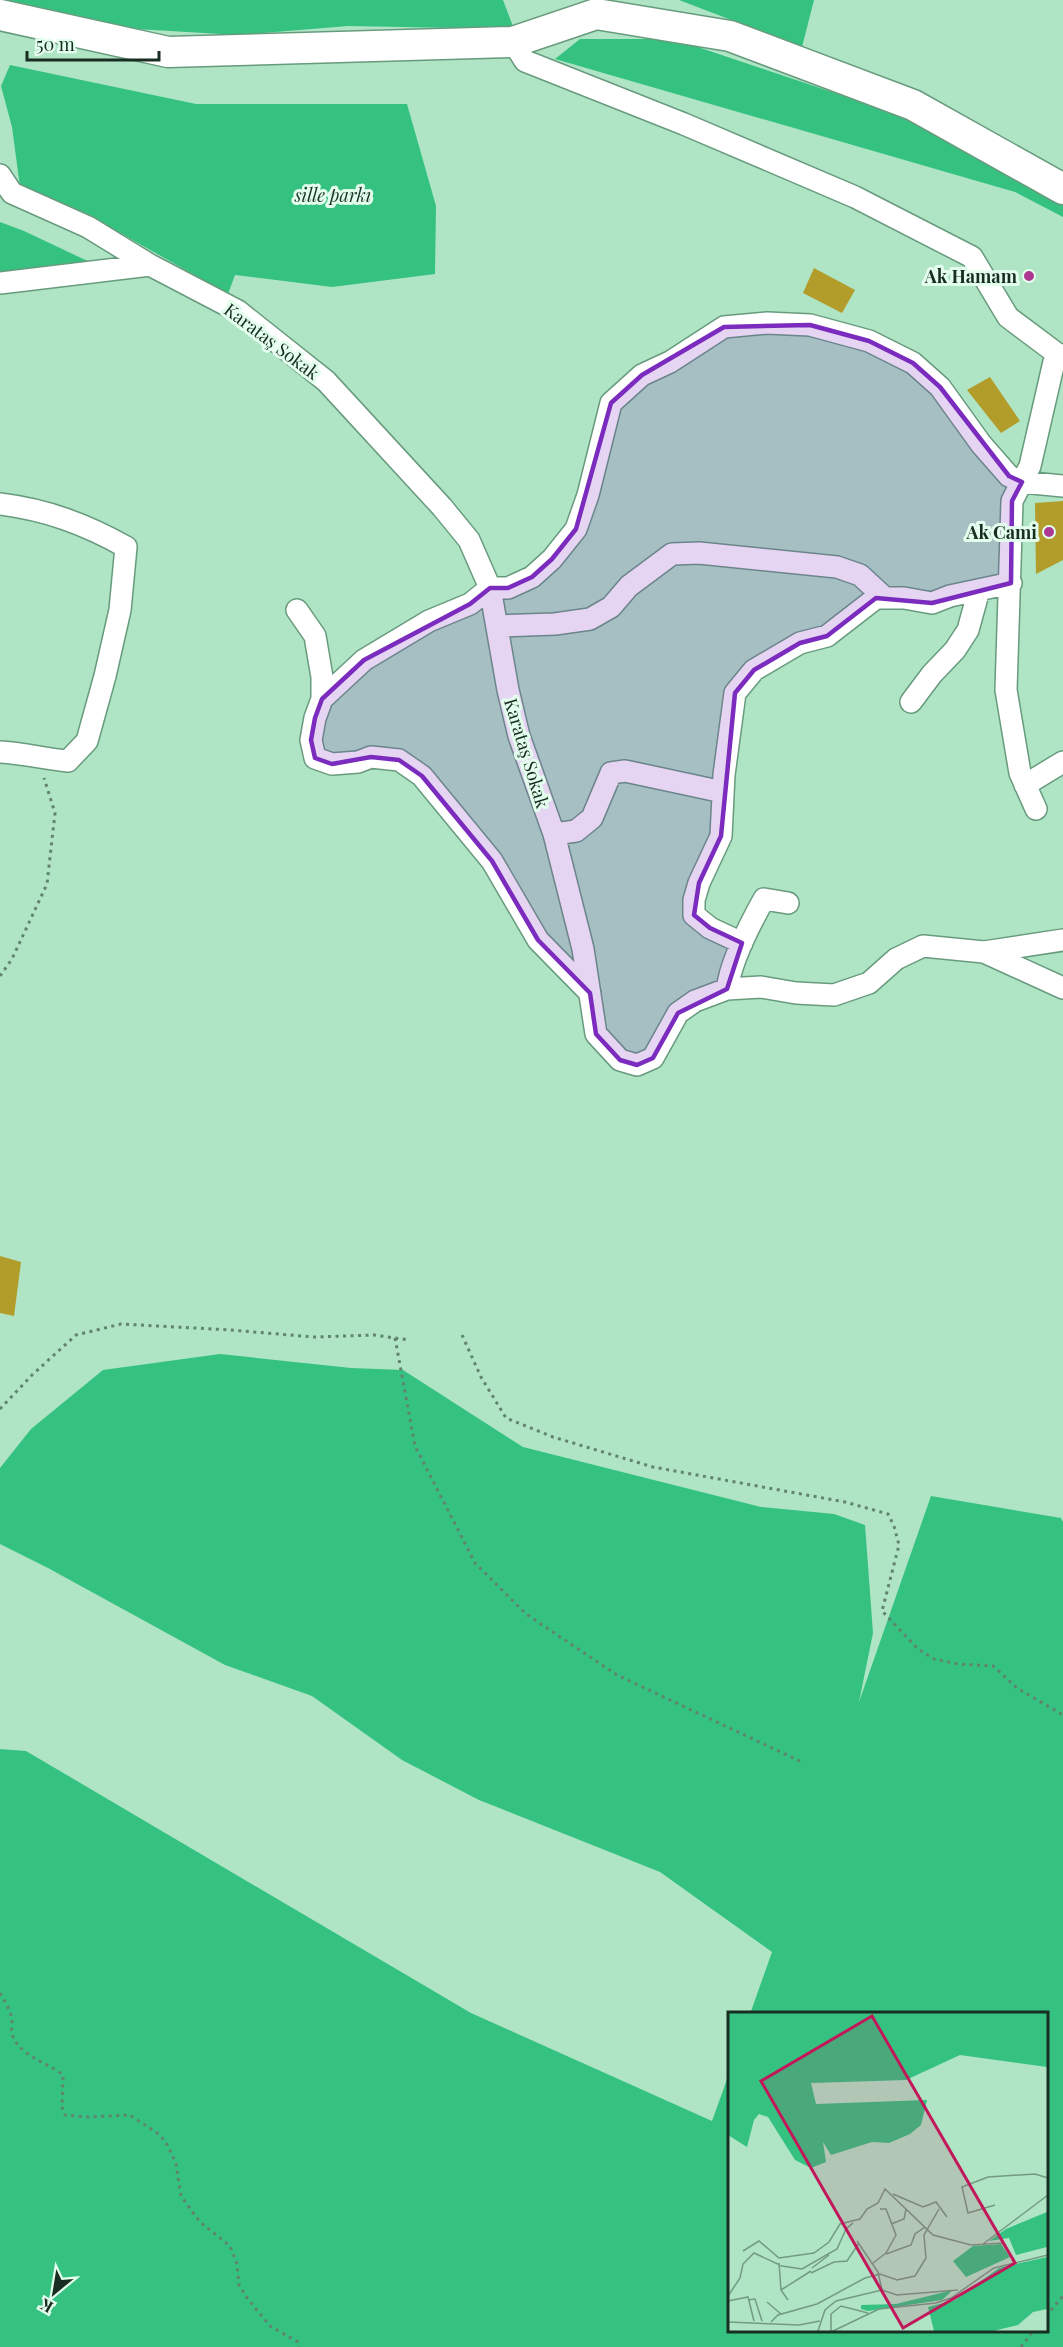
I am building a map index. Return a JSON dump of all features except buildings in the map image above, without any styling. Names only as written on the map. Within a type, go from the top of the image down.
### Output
[{"type":"main road","points":[[0,15],[168,52],[513,42],[596,14],[730,36],[913,105],[1063,189]]},
{"type":"street","points":[[513,42],[525,61],[684,124],[855,197],[972,257],[1008,317],[1059,354],[1030,466],[1012,501],[1006,690],[1020,773],[1036,809]]},
{"type":"street","name":"Karataş Sokak","points":[[0,175],[12,193],[88,227],[150,265],[238,311],[326,381],[442,507],[469,540],[490,588],[508,690],[519,736],[554,834],[583,949],[596,1034],[620,1060],[637,1065],[653,1058],[678,1013],[695,1001],[726,989],[761,987],[796,993],[834,994],[869,983],[896,959],[923,946],[984,952],[1063,988]]},
{"type":"street","points":[[0,283],[150,265]]},
{"type":"street","points":[[322,699],[364,660],[429,621],[470,604],[490,588],[508,588],[532,578],[552,559],[576,529],[588,495],[611,403],[642,375],[670,362],[724,327],[767,323],[810,325],[868,341],[912,363],[940,387],[981,444],[1009,476],[1022,482],[1063,486]]},
{"type":"street","points":[[0,504],[34,508],[91,527],[126,547],[120,610],[87,741],[68,761],[38,759],[18,753],[0,752]]},
{"type":"street","points":[[497,626],[555,624],[590,619],[612,607],[629,586],[672,554],[699,553],[837,567],[860,575],[885,598]]},
{"type":"street","points":[[742,943],[710,928],[694,915],[694,900],[699,883],[721,836],[723,775],[735,693],[754,670],[800,643],[827,636],[876,598],[903,598],[932,603],[950,596],[1011,582]]},
{"type":"street","points":[[911,702],[932,674],[955,650],[968,630],[979,590]]},
{"type":"street","points":[[297,610],[315,636],[322,677],[322,699],[315,718],[311,740],[315,758],[332,764],[358,762],[371,757],[399,760],[422,776],[492,861],[538,940],[590,993]]},
{"type":"street","points":[[1025,785],[1063,762]]},
{"type":"street","points":[[554,834],[576,831],[592,818],[611,773],[625,771],[723,792]]},
{"type":"street","points":[[726,989],[728,977],[742,943],[764,899],[788,903]]},
{"type":"street","points":[[984,952],[1063,940]]},
{"type":"path","points":[[0,976],[12,959],[47,884],[55,813],[38,759]]},
{"type":"path","points":[[0,1409],[75,1335],[121,1324],[231,1329],[313,1337],[374,1335],[409,1340]]},
{"type":"path","points":[[462,1335],[481,1377],[506,1418],[554,1437],[653,1467],[845,1502],[888,1514],[894,1526],[898,1545],[882,1611],[918,1649],[934,1659],[958,1664],[993,1666],[1017,1688],[1063,1715]]},
{"type":"path","points":[[395,1338],[415,1446],[475,1563],[526,1614],[617,1675],[804,1763]]},
{"type":"path","points":[[0,1993],[9,2010],[12,2034],[25,2053],[63,2075],[65,2115],[80,2117],[130,2115],[160,2136],[168,2146],[176,2164],[181,2196],[200,2222],[230,2246],[237,2264],[239,2285],[247,2298],[270,2326],[298,2342],[299,2347]]},
{"type":"path","points":[[1048,2315],[1063,2296]]},
{"type":"path","points":[[1021,2347],[1033,2332]]},
{"type":"highlighted area","points":[[810,325],[869,341],[913,363],[940,387],[1009,476],[1022,482],[1012,501],[1011,583],[932,603],[876,598],[827,636],[800,643],[754,670],[735,693],[721,836],[699,883],[694,915],[710,928],[742,943],[727,989],[678,1013],[653,1058],[637,1065],[620,1060],[596,1034],[590,993],[538,940],[492,861],[422,776],[399,760],[371,757],[332,764],[315,758],[311,740],[315,718],[322,699],[364,660],[470,604],[490,588],[508,588],[532,577],[552,559],[576,529],[611,403],[642,375],[724,327]]},
{"type":"green space","points":[[0,0],[503,0],[514,29],[348,26],[238,35],[136,29],[0,4]]},
{"type":"green space","points":[[679,0],[814,0],[802,47]]},
{"type":"green space","points":[[580,39],[674,39],[909,118],[1063,204],[1063,217],[1015,192],[555,59]]},
{"type":"green space","name":"sille parkı","points":[[10,65],[196,104],[407,104],[436,206],[435,274],[332,287],[235,275],[228,294],[99,221],[20,187],[12,127],[1,86]]},
{"type":"green space","points":[[0,222],[24,231],[96,265],[0,280]]},
{"type":"green space","points":[[220,1354],[351,1368],[403,1370],[523,1447],[761,1507],[834,1514],[865,1525],[873,1633],[859,1702],[931,1496],[1061,1518],[1063,1522],[1063,2347],[0,2347],[0,1749],[26,1751],[471,2013],[712,2121],[728,2077],[728,2332],[1048,2332],[1048,2012],[751,2012],[772,1952],[660,1872],[479,1800],[402,1760],[312,1696],[225,1665],[0,1544],[0,1468],[31,1429],[103,1370]]},
{"type":"place","name":"Ak Hamam","points":[[1029,276]]},
{"type":"place","name":"Ak Cami","points":[[1049,532]]}]
